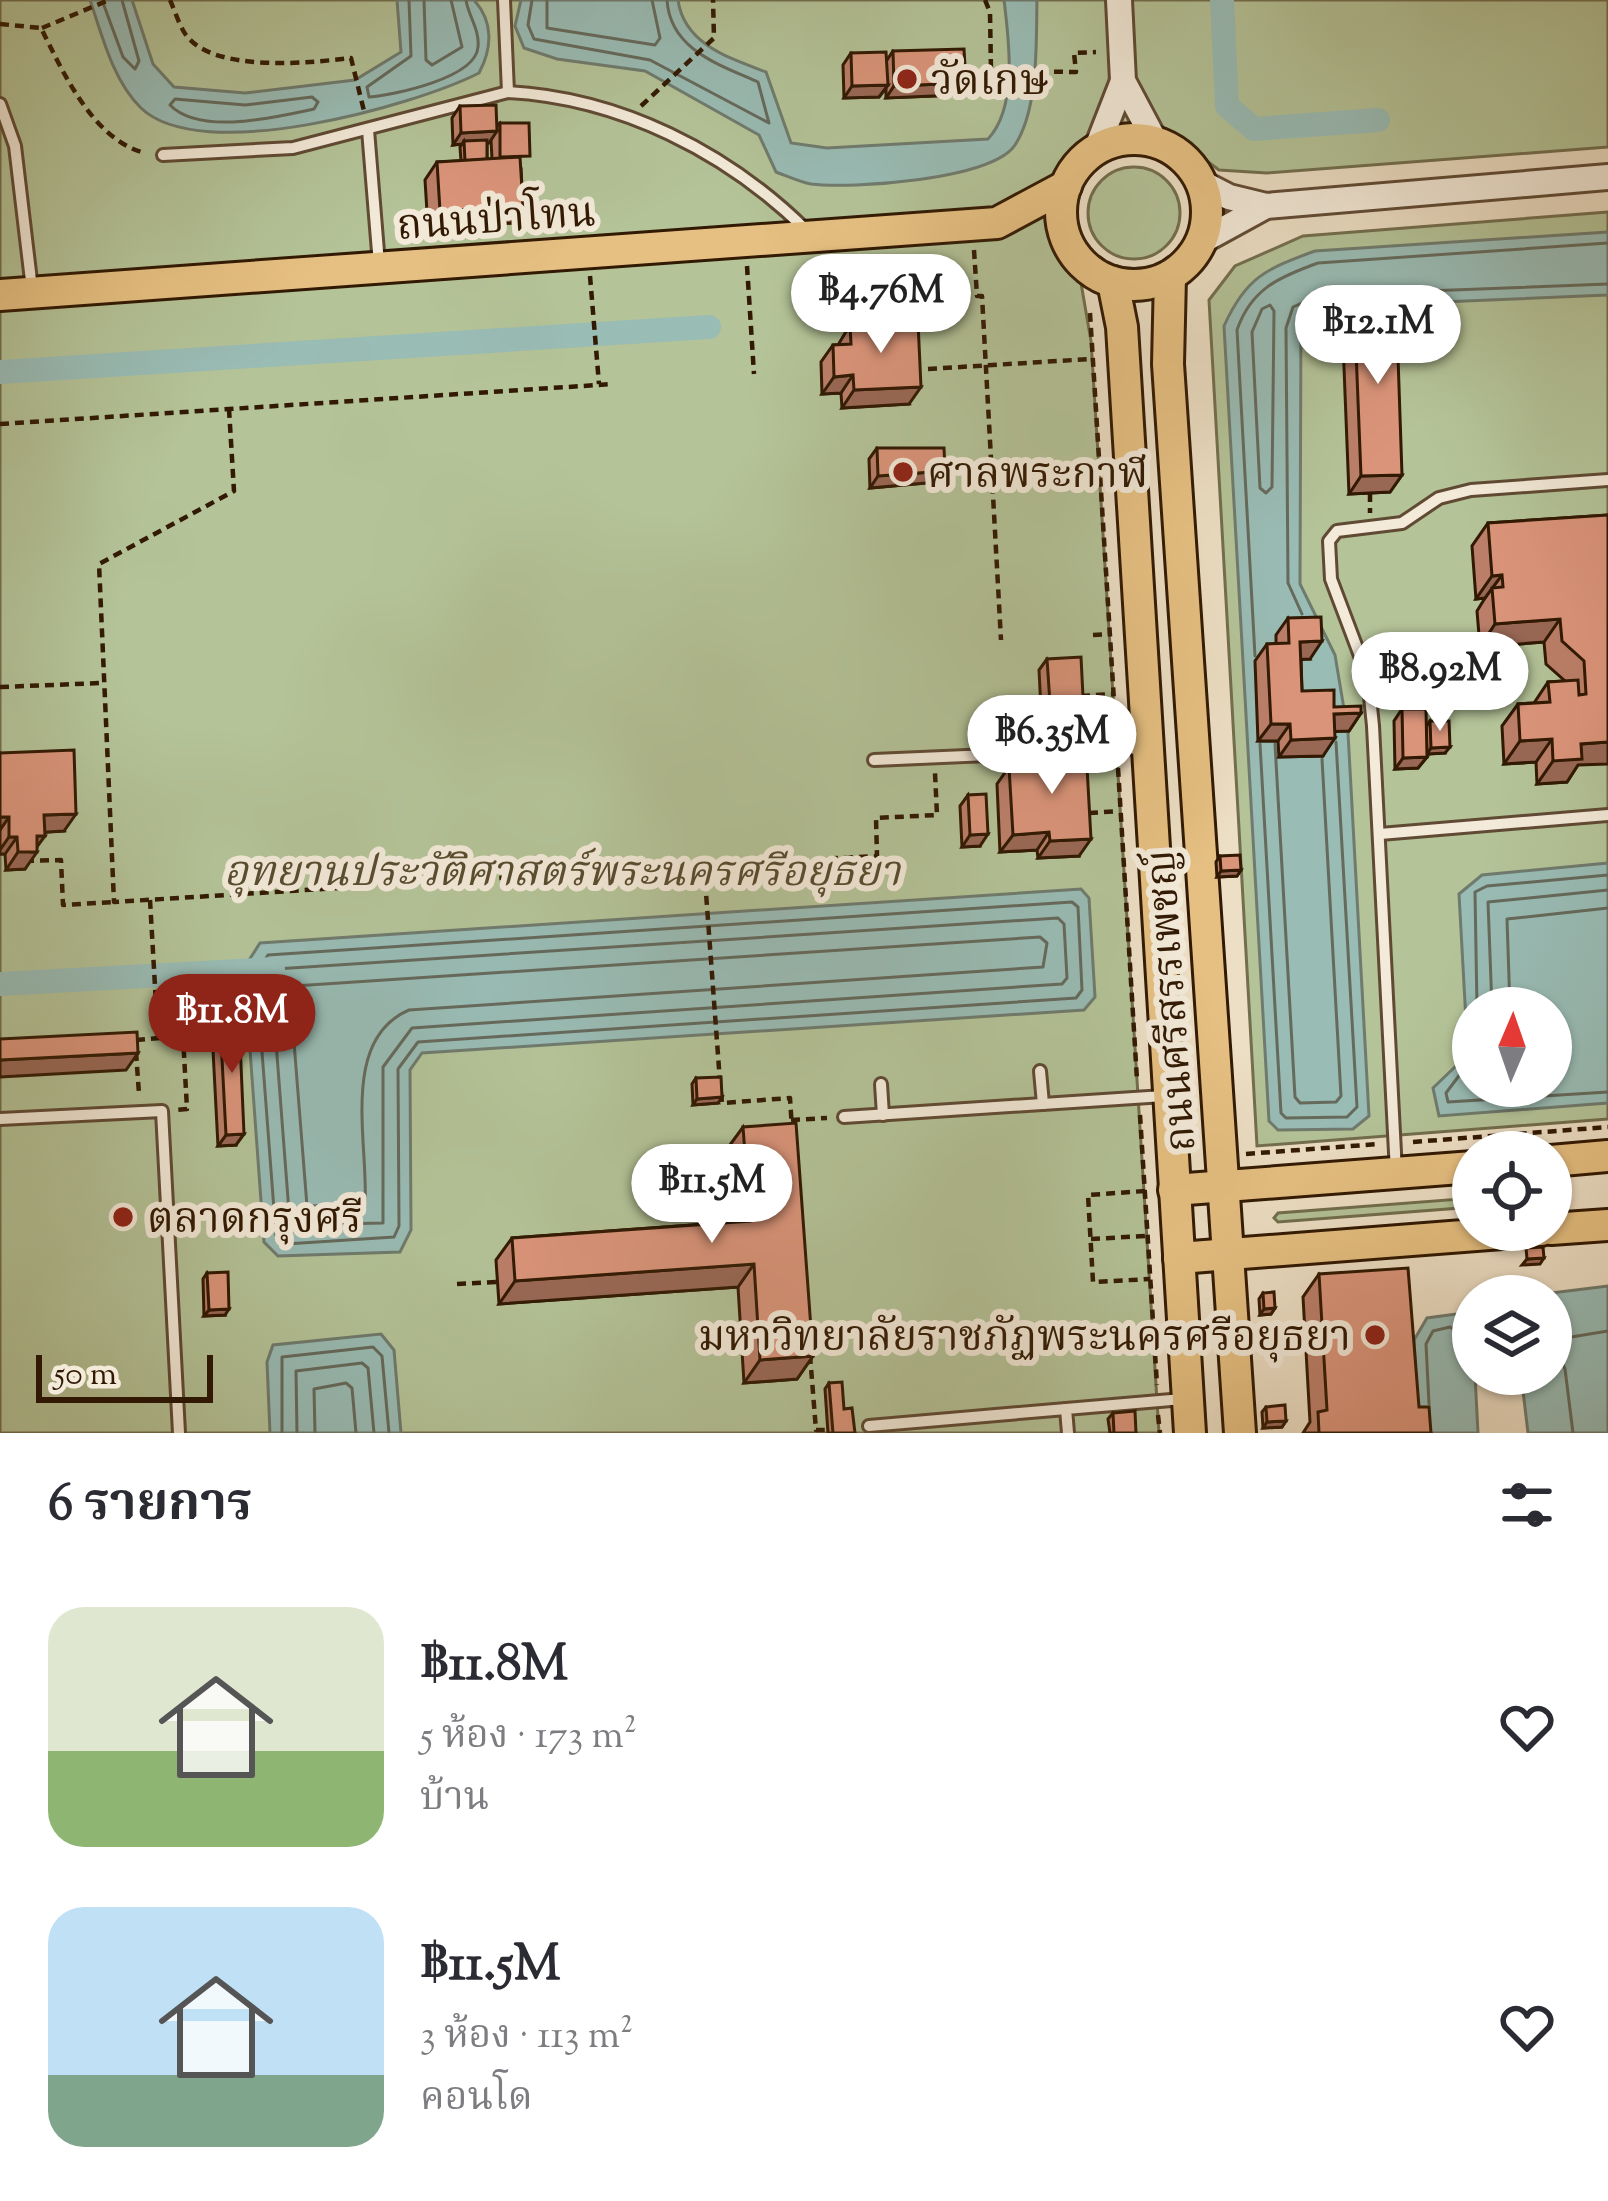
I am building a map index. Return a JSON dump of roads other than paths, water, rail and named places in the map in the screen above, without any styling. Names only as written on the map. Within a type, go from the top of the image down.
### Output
[{"type":"main road","points":[[1126,140],[1156,143],[1183,158],[1201,182],[1207,211],[1202,241],[1170,276],[1132,285],[1102,277],[1070,248],[1061,218],[1066,186],[1096,150],[1126,140]]},
{"type":"main road","name":"ถนนป่าโทน","points":[[998,223],[1066,186]]},
{"type":"main road","name":"ถนนป่าโทน","points":[[0,295],[998,223],[1070,248]]},
{"type":"main road","name":"ถนนศรีสรรเพชญ์","points":[[1170,276],[1168,364],[1240,1433]]},
{"type":"main road","name":"ถนนศรีสรรเพชญ์","points":[[1102,277],[1123,327],[1136,585],[1127,693],[1159,1191],[1179,1258],[1173,1400],[1190,1433]]},
{"type":"main road","points":[[1136,585],[1149,593],[1170,592],[1183,583]]},
{"type":"main road","points":[[1127,693],[1175,682],[1190,689]]},
{"type":"main road","points":[[1572,1159],[1608,1156]]},
{"type":"main road","points":[[1159,1191],[1223,1171],[1395,1158],[1452,1165]]},
{"type":"main road","points":[[1572,1228],[1608,1225]]},
{"type":"main road","points":[[1179,1258],[1452,1237]]},
{"type":"street","points":[[1119,0],[1123,81],[1156,143]]},
{"type":"street","points":[[1096,150],[1123,81]]},
{"type":"street","points":[[1201,182],[1229,197],[1266,206],[1608,177]]},
{"type":"street","points":[[1202,241],[1266,206]]},
{"type":"lane","points":[[504,0],[508,92]]},
{"type":"lane","points":[[163,155],[293,148],[367,125],[508,92],[574,101],[680,139],[746,177],[813,236]]},
{"type":"lane","points":[[0,104],[15,146],[32,292]]},
{"type":"lane","points":[[367,125],[380,268]]},
{"type":"lane","points":[[0,147],[15,146]]},
{"type":"lane","points":[[1395,1158],[1368,677],[1331,579],[1329,541],[1337,530],[1402,523],[1438,498],[1471,490],[1608,480]]},
{"type":"lane","points":[[874,760],[1131,749]]},
{"type":"lane","points":[[1380,834],[1608,814]]},
{"type":"lane","points":[[1040,1071],[1043,1104]]},
{"type":"lane","points":[[881,1084],[883,1115]]},
{"type":"lane","points":[[844,1118],[1153,1097]]},
{"type":"lane","points":[[0,1118],[162,1111],[179,1433]]},
{"type":"lane","points":[[869,1426],[1173,1400]]},
{"type":"lane","points":[[1066,1409],[1068,1433]]},
{"type":"water","points":[[90,0],[132,0],[153,64],[174,87],[245,93],[355,80],[401,52],[397,0],[474,0],[488,26],[487,55],[479,73],[407,101],[308,125],[210,132],[170,125],[131,97],[116,71]]},
{"type":"water","points":[[521,0],[678,0],[689,28],[710,47],[766,72],[791,143],[827,148],[988,139],[998,126],[1008,92],[1004,0],[1037,0],[1032,94],[1015,145],[979,167],[919,180],[811,184],[776,172],[759,135],[645,71],[557,59],[524,48],[515,26]]},
{"type":"water","points":[[1608,232],[1608,295],[1321,307],[1301,315],[1300,584],[1335,655],[1348,733],[1369,1116],[1353,1129],[1278,1130],[1269,1121],[1224,326],[1241,296],[1259,277],[1315,251]]},
{"type":"water","points":[[1608,863],[1608,1103],[1572,1106],[1572,987],[1464,987],[1459,894],[1482,875]]},
{"type":"water","points":[[1081,889],[1089,898],[1095,997],[1084,1010],[422,1053],[410,1070],[411,1230],[400,1252],[278,1256],[264,1242],[244,968],[260,943]]},
{"type":"water","points":[[1452,1070],[1452,1107],[1556,1107],[1439,1116],[1433,1088]]},
{"type":"water","points":[[1608,1286],[1608,1433],[1528,1433],[1523,1395],[1572,1395],[1572,1290]]},
{"type":"water","points":[[1452,1315],[1452,1395],[1476,1395],[1478,1433],[1419,1433],[1414,1340],[1427,1318]]},
{"type":"water","points":[[381,1334],[394,1350],[401,1433],[270,1433],[267,1362],[273,1345]]},
{"type":"waterway","points":[[1222,0],[1227,106],[1254,129],[1378,120]]},
{"type":"waterway","points":[[0,372],[709,327]]},
{"type":"waterway","points":[[0,984],[273,969]]},
{"type":"place","name":"วัดเกษ","points":[[907,79]]},
{"type":"place","name":"ศาลพระกาฬ","points":[[903,472]]},
{"type":"place","name":"ตลาดกรุงศรี","points":[[123,1217]]},
{"type":"place","name":"มหาวิทยาลัยราชภัฏพระนครศรีอยุธยา","points":[[1375,1335]]},
{"type":"park label","name":"อุทยานประวัติศาสตร์พระนครศรีอยุธยา","points":[[562,870]]}]
